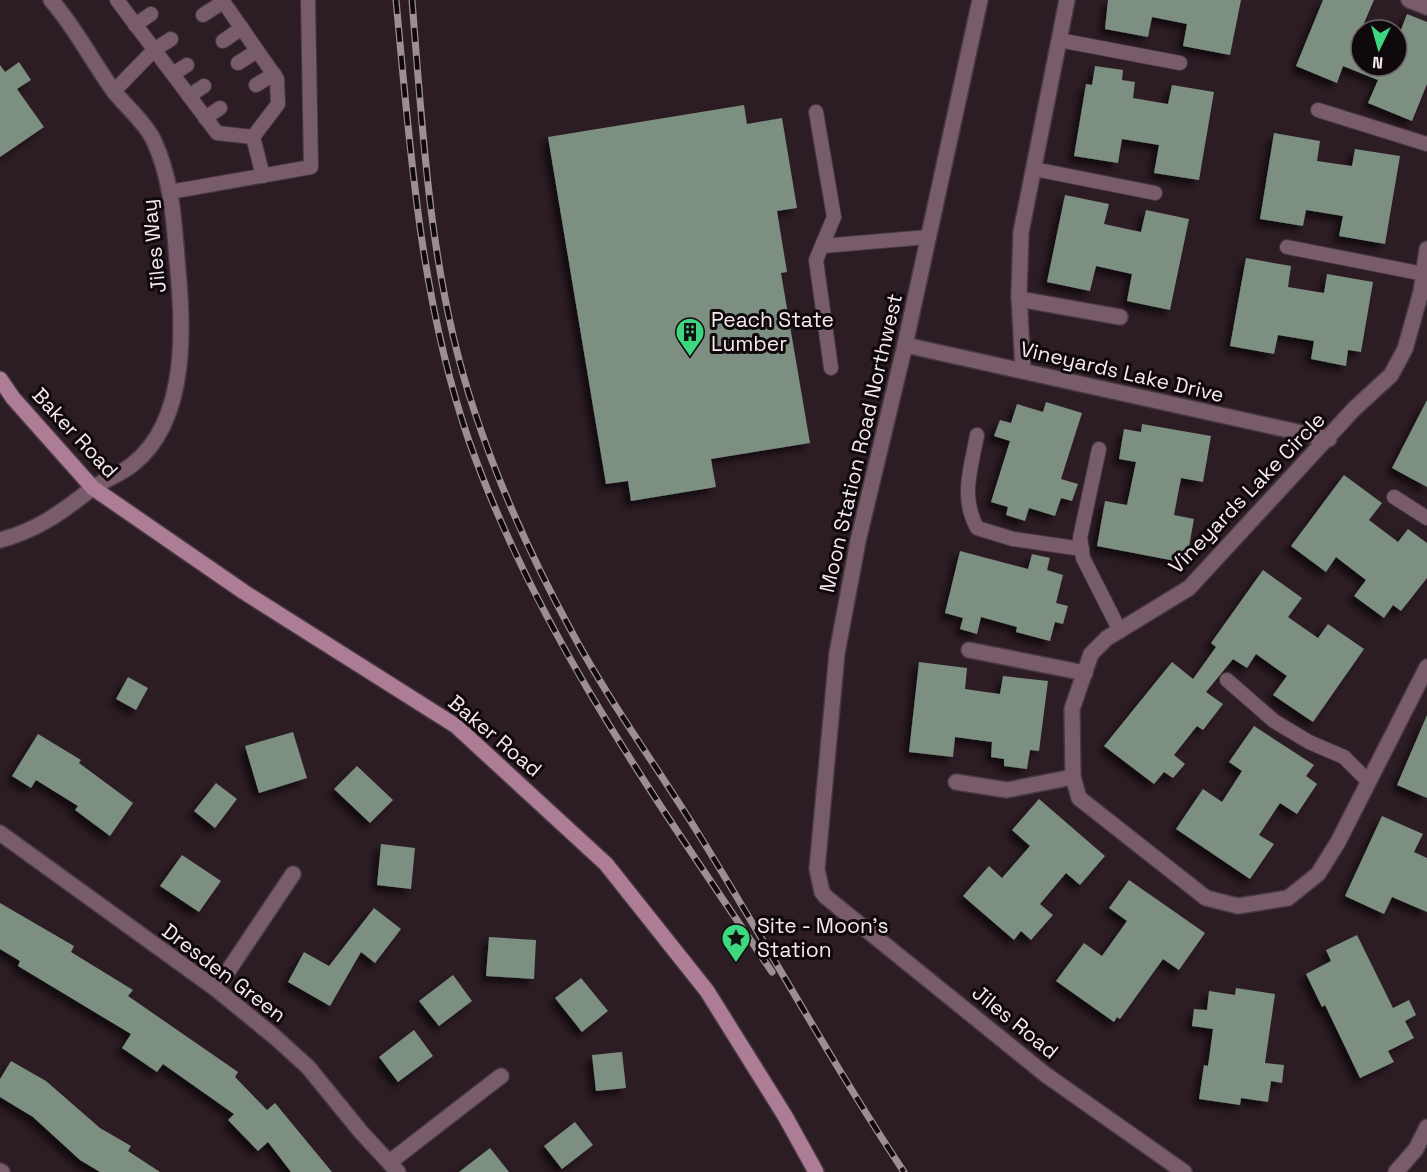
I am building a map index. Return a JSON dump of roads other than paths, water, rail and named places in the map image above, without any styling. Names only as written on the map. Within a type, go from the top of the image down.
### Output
[{"type":"main road","name":"Baker Road","points":[[0,379],[13,398],[93,488],[244,592],[456,726],[606,864],[707,991],[785,1116],[816,1172]]},
{"type":"street","name":"Jiles Way","points":[[51,0],[114,91],[153,138],[170,192],[181,300],[181,358],[175,391],[150,447],[133,464],[93,488]]},
{"type":"street","name":"Moon Station Road Northwest","points":[[826,897],[822,892],[817,869],[837,653],[858,542],[905,345],[980,0]]},
{"type":"street","points":[[1023,371],[1019,299],[1021,232],[1067,0]]},
{"type":"street","points":[[1409,0],[1427,6]]},
{"type":"street","name":"Vineyards Lake Circle","points":[[1427,249],[1422,292],[1405,349],[1391,375],[1354,409],[1329,439],[1189,588],[1119,631],[1091,654],[1072,709],[1073,777],[1080,798],[1206,898],[1238,906],[1288,898],[1318,874],[1427,667]]},
{"type":"street","points":[[1019,299],[1120,317]]},
{"type":"street","name":"Vineyards Lake Drive","points":[[905,345],[1329,439]]},
{"type":"street","points":[[0,540],[42,525],[93,488]]},
{"type":"street","points":[[969,650],[1084,673]]},
{"type":"street","points":[[956,782],[1008,790],[1073,777]]},
{"type":"street","name":"Dresden Green","points":[[0,832],[216,989],[308,1067],[361,1132],[395,1166]]},
{"type":"street","points":[[216,989],[293,874]]},
{"type":"street","name":"Jiles Road","points":[[826,897],[1046,1075],[1184,1172]]},
{"type":"street","points":[[395,1166],[501,1076]]},
{"type":"street","points":[[1396,1172],[1416,1149],[1427,1127]]},
{"type":"lane","points":[[117,0],[217,133],[253,137]]},
{"type":"lane","points":[[170,192],[311,167],[308,0]]},
{"type":"lane","points":[[203,15],[222,1],[277,79],[278,104],[253,137]]},
{"type":"lane","points":[[135,25],[151,14]]},
{"type":"lane","points":[[223,41],[242,28]]},
{"type":"lane","points":[[114,91],[154,50],[171,39]]},
{"type":"lane","points":[[1059,40],[1180,63]]},
{"type":"lane","points":[[238,63],[257,51]]},
{"type":"lane","points":[[173,74],[187,65]]},
{"type":"lane","points":[[255,85],[274,74]]},
{"type":"lane","points":[[189,96],[204,86]]},
{"type":"lane","points":[[205,118],[220,108]]},
{"type":"lane","points":[[1318,110],[1427,144]]},
{"type":"lane","points":[[816,112],[834,218],[816,260],[831,368]]},
{"type":"lane","points":[[253,137],[263,176]]},
{"type":"lane","points":[[1034,169],[1155,193]]},
{"type":"lane","points":[[822,246],[928,237]]},
{"type":"lane","points":[[1287,247],[1424,274]]},
{"type":"lane","points":[[977,435],[967,490],[968,511],[977,528],[1013,539],[1082,549]]},
{"type":"lane","points":[[1100,449],[1080,538],[1083,558],[1119,631]]},
{"type":"lane","points":[[1394,497],[1427,519]]},
{"type":"lane","points":[[1227,680],[1274,721],[1309,742],[1344,757],[1368,781]]},
{"type":"railway","points":[[396,0],[412,167],[428,278],[452,387],[469,441],[497,512],[529,582],[565,650],[644,781],[772,972]]},
{"type":"railway","points":[[412,0],[425,155],[447,310],[474,410],[507,497],[545,581],[588,661],[724,875],[851,1089],[904,1172]]},
{"type":"place","name":"Peach State Lumber","points":[[690,358]]},
{"type":"place","name":"Site - Moon's Station","points":[[736,964]]}]
